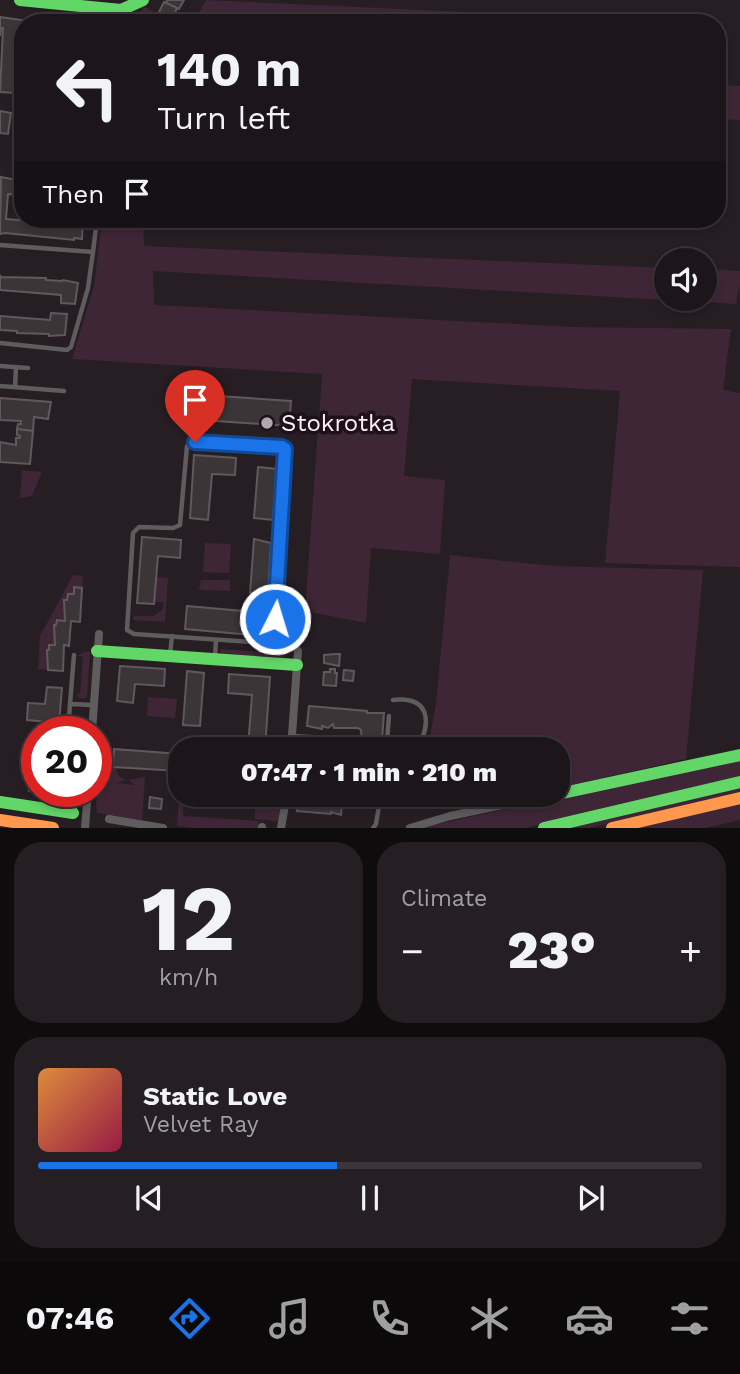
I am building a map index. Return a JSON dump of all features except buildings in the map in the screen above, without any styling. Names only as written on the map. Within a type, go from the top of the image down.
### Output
[{"type":"street","points":[[20,0],[121,10],[143,0]]},
{"type":"street","points":[[93,716],[99,634]]},
{"type":"street","points":[[97,651],[297,665]]},
{"type":"street","points":[[292,736],[298,651]]},
{"type":"street","points":[[570,791],[740,755]]},
{"type":"street","points":[[544,828],[740,782]]},
{"type":"street","points":[[612,828],[740,798]]},
{"type":"street","points":[[0,802],[73,813]]},
{"type":"street","points":[[85,828],[87,807]]},
{"type":"street","points":[[281,828],[285,807]]},
{"type":"street","points":[[414,826],[499,807]]},
{"type":"street","points":[[109,819],[163,828]]},
{"type":"street","points":[[0,820],[53,828]]},
{"type":"lane","points":[[0,343],[68,350],[71,347],[88,288],[96,228]]},
{"type":"lane","points":[[0,245],[93,252]]},
{"type":"lane","points":[[0,366],[28,368]]},
{"type":"lane","points":[[15,387],[16,367]]},
{"type":"lane","points":[[0,386],[64,391]]},
{"type":"lane","points":[[195,442],[283,448],[286,454],[273,639],[266,644],[216,640],[134,634],[127,630],[135,529],[173,528],[180,525],[187,446],[190,444],[195,442]]},
{"type":"lane","points":[[170,656],[172,636]]},
{"type":"lane","points":[[215,659],[216,640]]},
{"type":"lane","points":[[69,716],[74,655]]},
{"type":"lane","points":[[393,701],[410,699],[423,708],[425,715],[422,737]]},
{"type":"lane","points":[[70,704],[93,705]]},
{"type":"lane","points":[[387,737],[389,716]]},
{"type":"lane","points":[[292,736],[309,737]]},
{"type":"lane","points":[[373,828],[379,807]]},
{"type":"shaded area","points":[[206,0],[508,14],[198,14]]},
{"type":"shaded area","points":[[145,7],[159,14],[137,14]]},
{"type":"shaded area","points":[[47,11],[70,14],[47,14]]},
{"type":"shaded area","points":[[726,85],[740,86],[740,120],[726,119]]},
{"type":"shaded area","points":[[101,228],[143,228],[144,246],[654,267],[654,299],[153,271],[154,305],[573,327],[731,329],[723,390],[740,393],[740,567],[605,563],[620,391],[412,379],[404,476],[445,480],[440,554],[371,548],[366,623],[305,611],[322,374],[72,359],[94,286]]},
{"type":"shaded area","points":[[717,270],[740,271],[740,304],[739,284],[736,304],[717,303]]},
{"type":"shaded area","points":[[22,470],[42,472],[32,496],[20,498]]},
{"type":"shaded area","points":[[205,543],[231,544],[229,573],[203,572]]},
{"type":"shaded area","points":[[450,555],[553,566],[703,570],[686,759],[570,785],[570,737],[430,737],[436,703]]},
{"type":"shaded area","points":[[73,575],[83,576],[82,588],[74,587],[74,594],[68,594],[67,600],[64,600],[65,621],[57,621],[54,626],[55,645],[50,645],[47,650],[48,670],[38,669],[40,636]]},
{"type":"shaded area","points":[[156,577],[168,578],[165,622],[133,620],[134,616],[154,616],[162,610],[164,602],[154,602]]},
{"type":"shaded area","points":[[201,580],[230,580],[230,591],[199,589]]},
{"type":"shaded area","points":[[277,647],[289,648],[289,654],[283,658],[221,653],[220,649],[276,653]]},
{"type":"shaded area","points":[[90,652],[87,697],[84,699],[76,694],[80,694],[83,657],[77,656]]},
{"type":"shaded area","points":[[148,697],[177,699],[175,718],[147,716]]},
{"type":"shaded area","points":[[740,758],[740,778],[525,828],[419,828],[515,807],[570,807],[570,795]]},
{"type":"shaded area","points":[[112,767],[116,768],[118,775],[125,780],[116,783],[134,785],[129,780],[145,777],[142,820],[97,813],[96,807],[112,807]]},
{"type":"shaded area","points":[[740,787],[740,793],[589,828],[566,828]]},
{"type":"shaded area","points":[[740,803],[740,820],[705,828],[632,828]]},
{"type":"shaded area","points":[[178,807],[183,807],[183,816],[258,821],[258,828],[177,826]]},
{"type":"shaded area","points":[[228,807],[281,807],[279,819],[255,819],[255,809]]},
{"type":"traffic: fast","points":[[20,0],[121,10],[143,0]]},
{"type":"traffic: fast","points":[[97,651],[297,665]]},
{"type":"traffic: fast","points":[[570,791],[740,755]]},
{"type":"traffic: fast","points":[[544,828],[740,782]]},
{"type":"traffic: fast","points":[[0,802],[73,813]]},
{"type":"traffic: slow","points":[[612,828],[740,798]]},
{"type":"traffic: slow","points":[[0,820],[53,828]]},
{"type":"place","name":"Stokrotka","points":[[267,423]]},
{"type":"route","points":[[195,442],[285,449],[275,619]]}]
